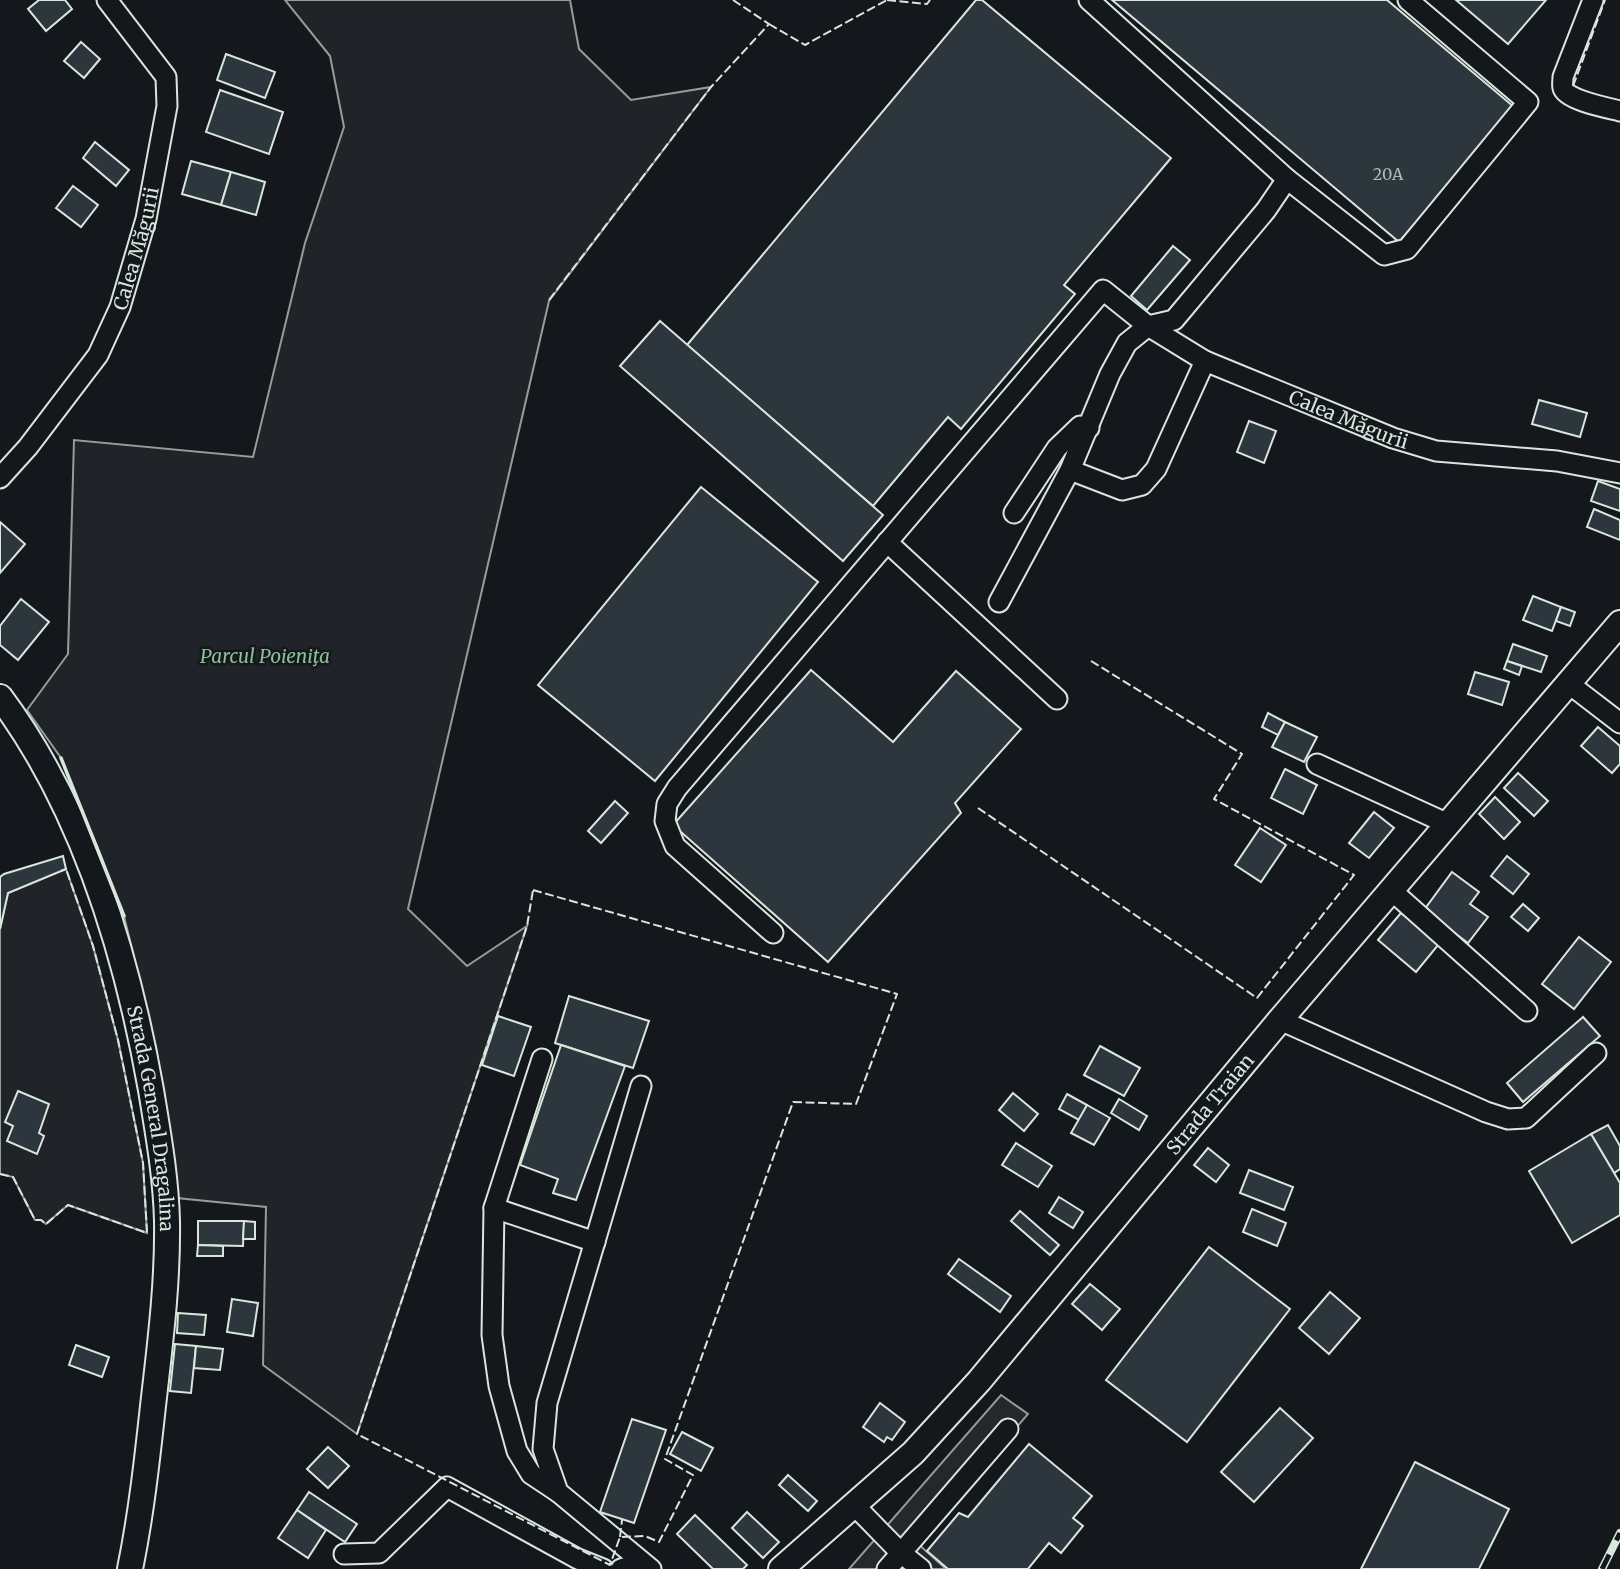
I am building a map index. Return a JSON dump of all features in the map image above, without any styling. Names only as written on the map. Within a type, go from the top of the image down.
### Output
[{"type":"main road","name":"Strada Traian","points":[[781,1569],[913,1453],[986,1373],[1280,1020],[1620,623]]},
{"type":"main road","name":"Strada General Dragalina","points":[[0,697],[22,727],[47,770],[69,816],[98,891],[123,966],[141,1038],[154,1109],[167,1221],[165,1274],[161,1336],[141,1510],[130,1569]]},
{"type":"street","name":"Calea Măgurii","points":[[0,477],[28,447],[98,355],[120,307],[146,219],[167,106],[166,77],[107,0]]},
{"type":"street","points":[[1088,0],[1287,179],[1384,255],[1407,249],[1528,102],[1408,0]]},
{"type":"street","points":[[1593,0],[1563,77],[1562,88],[1566,94],[1577,99],[1620,111]]},
{"type":"street","points":[[999,602],[1070,470],[1110,374],[1126,343],[1148,326],[1174,320],[1266,209],[1287,179]]},
{"type":"street","name":"Calea Măgurii","points":[[887,542],[1103,290],[1148,326],[1205,360],[1393,438],[1436,451],[1557,461],[1620,473]]},
{"type":"street","points":[[1070,470],[1122,490],[1142,485],[1156,469],[1205,360]]},
{"type":"street","points":[[1013,513],[1057,448],[1080,426],[1088,428]]},
{"type":"street","points":[[773,933],[675,846],[665,821],[667,804],[677,788],[887,542],[1056,699]]},
{"type":"street","points":[[1568,683],[1620,723]]},
{"type":"street","points":[[1317,764],[1448,824]]},
{"type":"street","points":[[1391,890],[1527,1011]]},
{"type":"street","points":[[1280,1020],[1486,1112],[1508,1119],[1526,1118],[1596,1053]]},
{"type":"street","points":[[542,1059],[494,1208],[492,1335],[499,1386],[517,1451],[531,1474],[558,1492],[651,1569]]},
{"type":"street","points":[[558,1492],[543,1449],[547,1404],[641,1086]]},
{"type":"street","points":[[494,1208],[595,1242]]},
{"type":"street","points":[[887,1569],[1008,1429]]},
{"type":"street","points":[[344,1555],[379,1553],[447,1487],[578,1559],[603,1569]]},
{"type":"street","points":[[855,1506],[920,1569]]},
{"type":"street","points":[[621,1569],[631,1566],[640,1569]]},
{"type":"green space","name":"Parcul Poieniţa","points":[[285,0],[570,0],[579,49],[631,100],[711,87],[549,301],[408,909],[467,966],[527,926],[357,1434],[263,1365],[266,1207],[177,1198],[156,1047],[124,916],[61,758],[27,710],[68,654],[74,440],[253,457],[305,243],[344,127],[330,56]]},
{"type":"green space","points":[[66,869],[93,946],[118,1040],[143,1163],[147,1233],[68,1205],[46,1224],[35,1220],[13,1177],[0,1174],[0,929],[8,893]]},
{"type":"shaded area","points":[[1001,1395],[1028,1414],[917,1543],[946,1569],[849,1569]]},
{"type":"building","points":[[39,0],[65,0],[72,9],[46,31],[28,9]]},
{"type":"building","points":[[976,0],[982,0],[1171,158],[1064,285],[1075,294],[961,429],[948,417],[873,506],[687,345]]},
{"type":"building","points":[[1112,0],[1387,0],[1514,107],[1399,242]]},
{"type":"building","points":[[1456,0],[1546,0],[1508,44]]},
{"type":"building","points":[[81,42],[100,59],[84,78],[64,61]]},
{"type":"building","points":[[226,54],[275,72],[265,98],[217,80]]},
{"type":"building","points":[[220,90],[283,112],[269,154],[206,132]]},
{"type":"building","points":[[95,142],[129,170],[116,186],[83,158]]},
{"type":"building","points":[[191,161],[231,172],[221,205],[182,194]]},
{"type":"building","points":[[231,172],[265,182],[256,215],[221,205]]},
{"type":"building","points":[[73,186],[98,205],[81,227],[56,208]]},
{"type":"building","points":[[1173,246],[1190,260],[1147,310],[1131,296]]},
{"type":"building","points":[[660,321],[883,515],[843,561],[620,366]]},
{"type":"building","points":[[1539,400],[1587,413],[1580,437],[1532,424]]},
{"type":"building","points":[[1249,421],[1276,431],[1264,463],[1237,452]]},
{"type":"building","points":[[1598,481],[1620,489],[1620,511],[1591,501]]},
{"type":"building","points":[[701,487],[818,582],[655,781],[538,685]]},
{"type":"building","points":[[1594,509],[1620,520],[1620,540],[1587,527]]},
{"type":"building","points":[[0,522],[25,544],[0,573]]},
{"type":"building","points":[[1533,596],[1561,607],[1552,631],[1523,620]]},
{"type":"building","points":[[21,599],[49,622],[18,660],[0,645],[0,626]]},
{"type":"building","points":[[1561,607],[1575,612],[1570,626],[1556,621]]},
{"type":"building","points":[[1513,644],[1547,656],[1541,672],[1507,661]]},
{"type":"building","points":[[1507,661],[1522,666],[1519,675],[1504,669]]},
{"type":"building","points":[[811,670],[893,742],[956,671],[1021,729],[955,803],[961,813],[828,962],[673,825]]},
{"type":"building","points":[[1475,672],[1509,682],[1502,705],[1468,694]]},
{"type":"building","points":[[1268,713],[1285,722],[1278,735],[1262,727]]},
{"type":"building","points":[[1285,722],[1317,737],[1304,762],[1272,747]]},
{"type":"building","points":[[1598,727],[1620,746],[1620,764],[1612,773],[1581,746]]},
{"type":"building","points":[[1285,769],[1317,785],[1303,814],[1271,798]]},
{"type":"building","points":[[1518,773],[1548,801],[1534,816],[1504,788]]},
{"type":"building","points":[[1495,797],[1520,822],[1504,839],[1479,814]]},
{"type":"building","points":[[615,801],[628,813],[601,843],[588,831]]},
{"type":"building","points":[[1374,812],[1394,828],[1369,858],[1349,843]]},
{"type":"building","points":[[1260,828],[1286,845],[1261,882],[1235,865]]},
{"type":"building","points":[[63,856],[66,869],[8,893],[0,929],[0,877]]},
{"type":"building","points":[[1507,856],[1529,874],[1513,894],[1491,876]]},
{"type":"building","points":[[1452,872],[1479,892],[1470,904],[1488,917],[1468,943],[1424,910]]},
{"type":"building","points":[[1523,904],[1539,918],[1528,931],[1511,917]]},
{"type":"building","points":[[1401,913],[1439,944],[1416,972],[1378,940]]},
{"type":"building","points":[[1579,937],[1611,962],[1574,1009],[1542,984]]},
{"type":"building","points":[[569,996],[649,1021],[633,1068],[555,1043]]},
{"type":"building","points":[[498,1016],[531,1027],[514,1076],[482,1065]]},
{"type":"building","points":[[1583,1017],[1600,1036],[1523,1102],[1507,1083]]},
{"type":"building","points":[[561,1045],[625,1066],[576,1200],[553,1193],[558,1179],[520,1165]]},
{"type":"building","points":[[1100,1046],[1140,1068],[1124,1096],[1084,1075]]},
{"type":"building","points":[[18,1091],[49,1104],[39,1133],[44,1136],[37,1154],[7,1141],[13,1126],[5,1122]]},
{"type":"building","points":[[1013,1093],[1038,1114],[1024,1131],[999,1110]]},
{"type":"building","points":[[1067,1094],[1087,1105],[1079,1120],[1059,1109]]},
{"type":"building","points":[[1119,1099],[1147,1116],[1139,1130],[1111,1113]]},
{"type":"building","points":[[1087,1105],[1110,1118],[1094,1145],[1071,1133]]},
{"type":"building","points":[[1608,1125],[1620,1146],[1620,1169],[1614,1173],[1591,1134]]},
{"type":"building","points":[[1591,1134],[1620,1183],[1620,1215],[1572,1243],[1529,1171]]},
{"type":"building","points":[[1016,1143],[1052,1166],[1038,1187],[1002,1165]]},
{"type":"building","points":[[1208,1148],[1229,1165],[1216,1182],[1194,1165]]},
{"type":"building","points":[[1249,1170],[1293,1187],[1284,1210],[1240,1193]]},
{"type":"building","points":[[1059,1197],[1083,1212],[1073,1228],[1049,1213]]},
{"type":"building","points":[[1252,1209],[1286,1223],[1277,1246],[1243,1232]]},
{"type":"building","points":[[1020,1211],[1059,1245],[1050,1255],[1011,1221]]},
{"type":"building","points":[[198,1221],[244,1221],[243,1246],[198,1245]]},
{"type":"building","points":[[244,1221],[255,1222],[255,1239],[243,1239]]},
{"type":"building","points":[[198,1245],[223,1246],[223,1256],[197,1256]]},
{"type":"building","points":[[1209,1247],[1290,1309],[1187,1442],[1106,1380]]},
{"type":"building","points":[[959,1259],[1011,1296],[1000,1312],[948,1274]]},
{"type":"building","points":[[1090,1284],[1120,1309],[1102,1330],[1072,1304]]},
{"type":"building","points":[[1330,1292],[1360,1318],[1329,1354],[1299,1328]]},
{"type":"building","points":[[232,1299],[258,1303],[253,1336],[227,1332]]},
{"type":"building","points":[[178,1313],[206,1315],[204,1335],[177,1333]]},
{"type":"building","points":[[175,1344],[196,1346],[191,1393],[170,1391]]},
{"type":"building","points":[[76,1345],[109,1357],[102,1377],[69,1365]]},
{"type":"building","points":[[196,1346],[223,1349],[220,1370],[194,1368]]},
{"type":"building","points":[[880,1403],[905,1422],[892,1440],[887,1437],[884,1442],[863,1427]]},
{"type":"building","points":[[1280,1408],[1313,1438],[1254,1502],[1221,1472]]},
{"type":"building","points":[[632,1419],[666,1430],[634,1523],[600,1512]]},
{"type":"building","points":[[682,1432],[713,1448],[701,1471],[670,1454]]},
{"type":"building","points":[[1029,1444],[1092,1496],[1073,1518],[1083,1526],[1061,1553],[1049,1543],[1028,1569],[948,1569],[927,1551],[959,1513],[968,1517]]},
{"type":"building","points":[[328,1447],[349,1466],[328,1488],[307,1469]]},
{"type":"building","points":[[1415,1462],[1509,1509],[1479,1569],[1361,1569]]},
{"type":"building","points":[[788,1475],[817,1501],[808,1511],[779,1485]]},
{"type":"building","points":[[309,1492],[357,1524],[345,1542],[297,1510]]},
{"type":"building","points":[[297,1510],[326,1530],[308,1558],[278,1538]]},
{"type":"building","points":[[747,1512],[779,1542],[763,1558],[732,1528]]},
{"type":"building","points":[[695,1515],[747,1565],[743,1569],[713,1569],[677,1534]]},
{"type":"railway","points":[[1602,1569],[1620,1533]]},
{"type":"fence","points":[[549,300],[711,87],[769,24],[733,0]]},
{"type":"fence","points":[[887,0],[927,4],[930,0]]},
{"type":"fence","points":[[769,24],[805,45],[887,0]]},
{"type":"fence","points":[[1573,86],[1605,0]]},
{"type":"fence","points":[[978,808],[1257,998],[1354,875],[1214,799],[1242,754],[1091,661]]},
{"type":"fence","points":[[0,1174],[13,1177],[35,1220],[46,1224],[68,1205],[147,1233],[143,1163],[118,1040],[93,946],[66,869],[61,871]]},
{"type":"fence","points":[[533,890],[897,994],[856,1104],[793,1102],[665,1459],[693,1475],[659,1542],[645,1536],[620,1537],[610,1565],[357,1434],[527,926],[533,890]]},
{"type":"fence","points":[[620,1537],[622,1520]]},
{"type":"wall","points":[[61,758],[124,916]]}]
